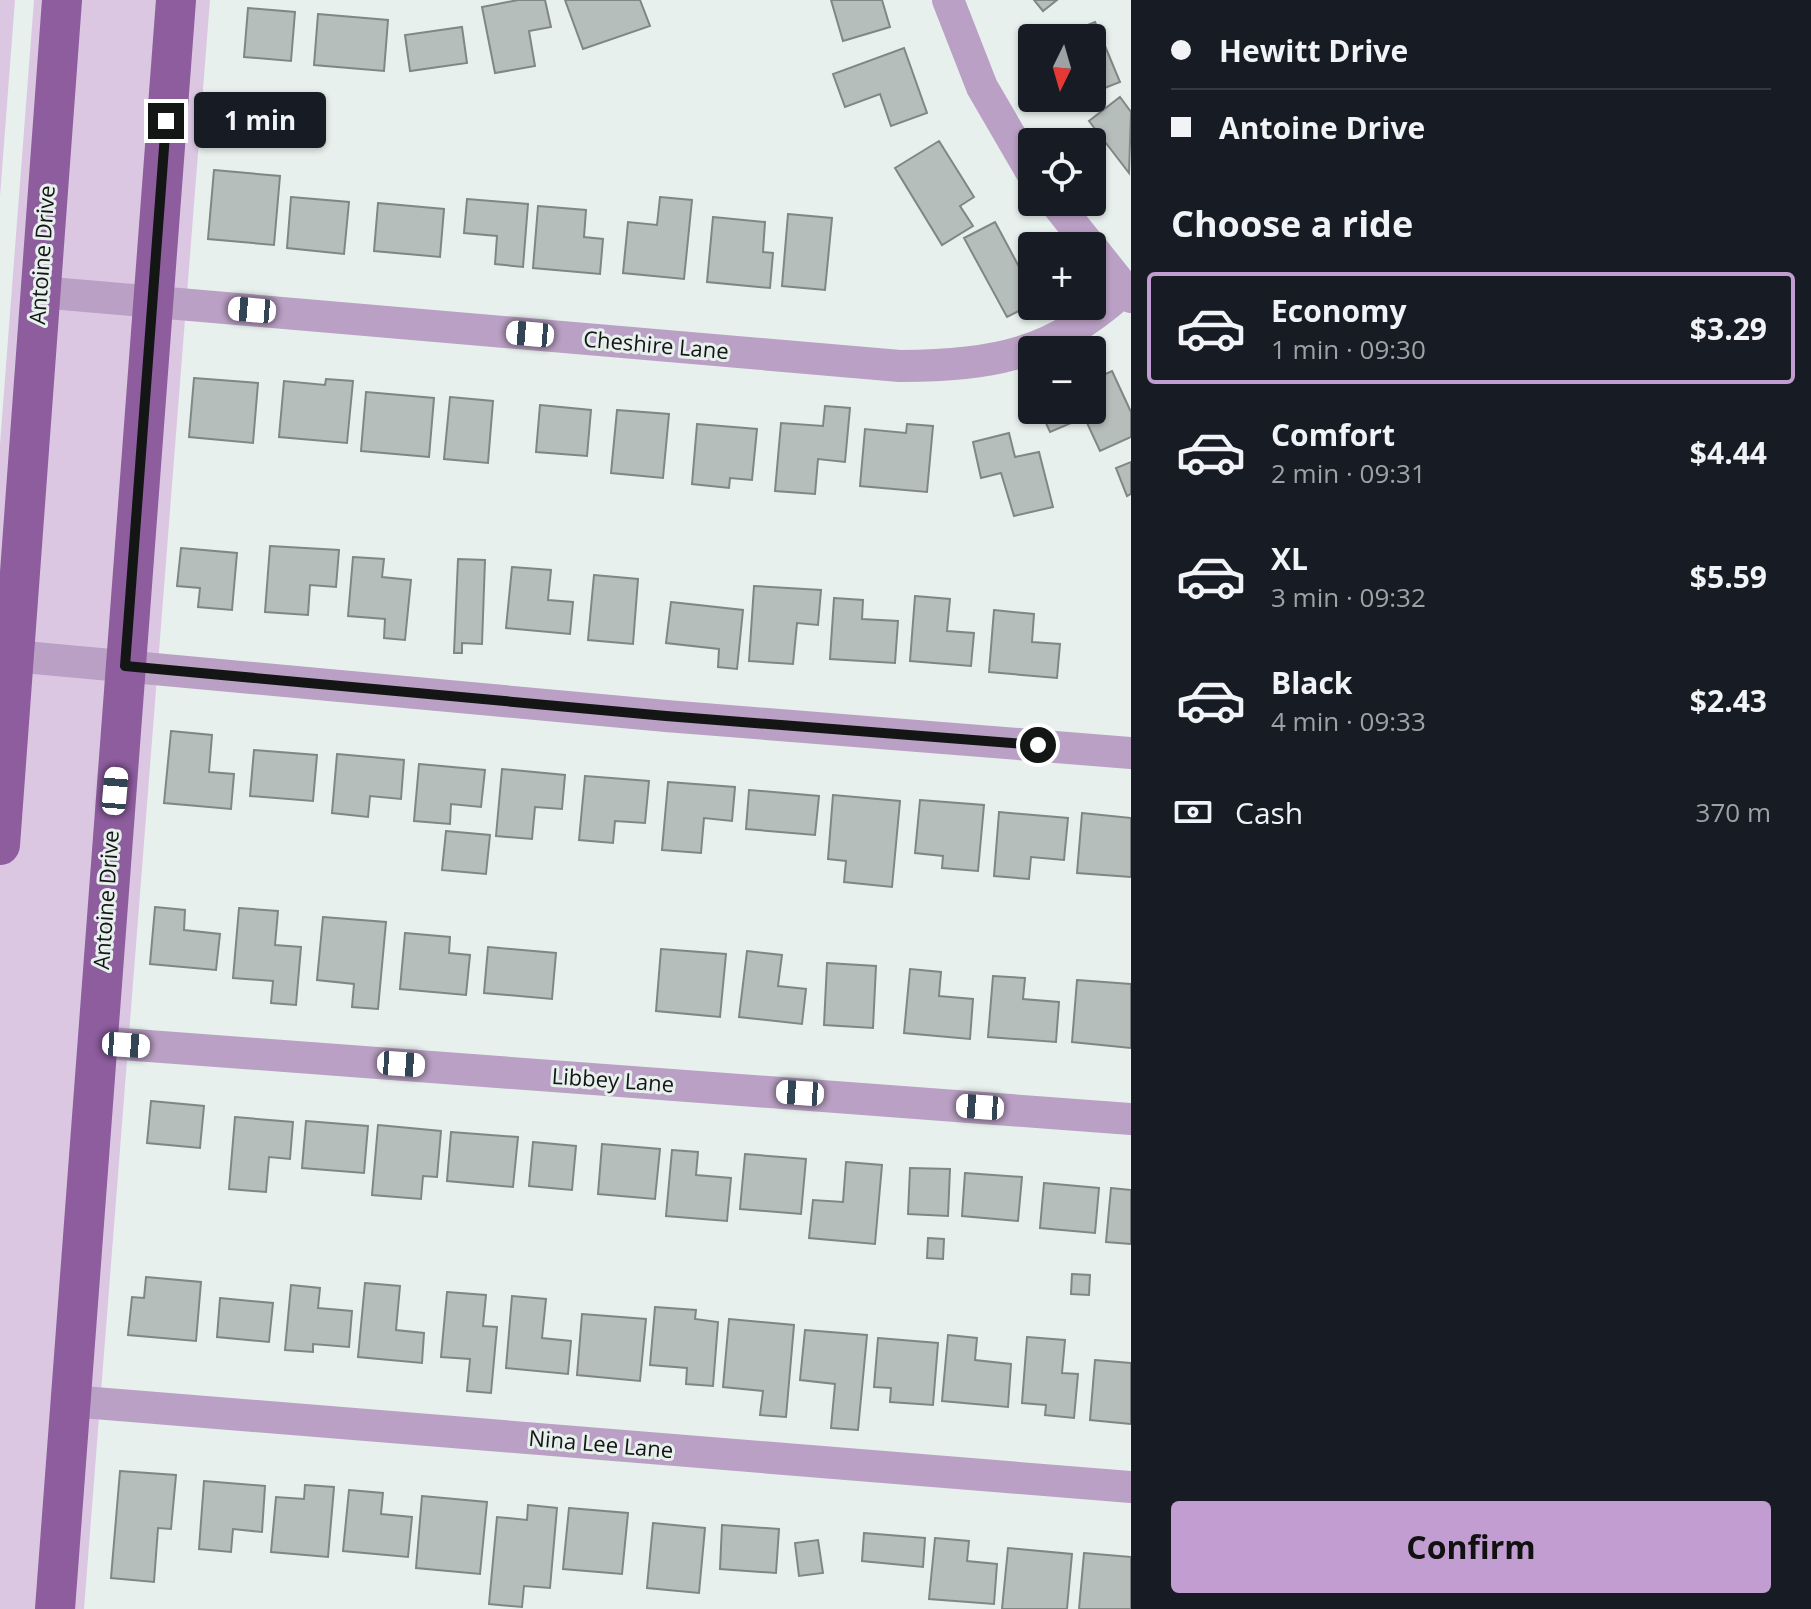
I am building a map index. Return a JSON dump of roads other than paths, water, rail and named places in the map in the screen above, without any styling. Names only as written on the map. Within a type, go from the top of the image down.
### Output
[{"type":"main road","name":"Antoine Drive","points":[[0,845],[62,0]]},
{"type":"main road","name":"Antoine Drive","points":[[55,1609],[95,1042],[176,0]]},
{"type":"street","points":[[948,0],[982,87],[1018,149]]},
{"type":"street","points":[[1066,216],[1079,232]]},
{"type":"street","points":[[1106,266],[1128,293]]},
{"type":"street","name":"Cheshire Lane","points":[[39,292],[900,366],[959,366],[1034,350],[1092,319],[1128,293]]},
{"type":"street","points":[[13,656],[666,716],[1131,753]]},
{"type":"street","name":"Libbey Lane","points":[[95,1042],[1131,1119]]},
{"type":"street","name":"Nina Lee Lane","points":[[70,1401],[1131,1487]]}]
